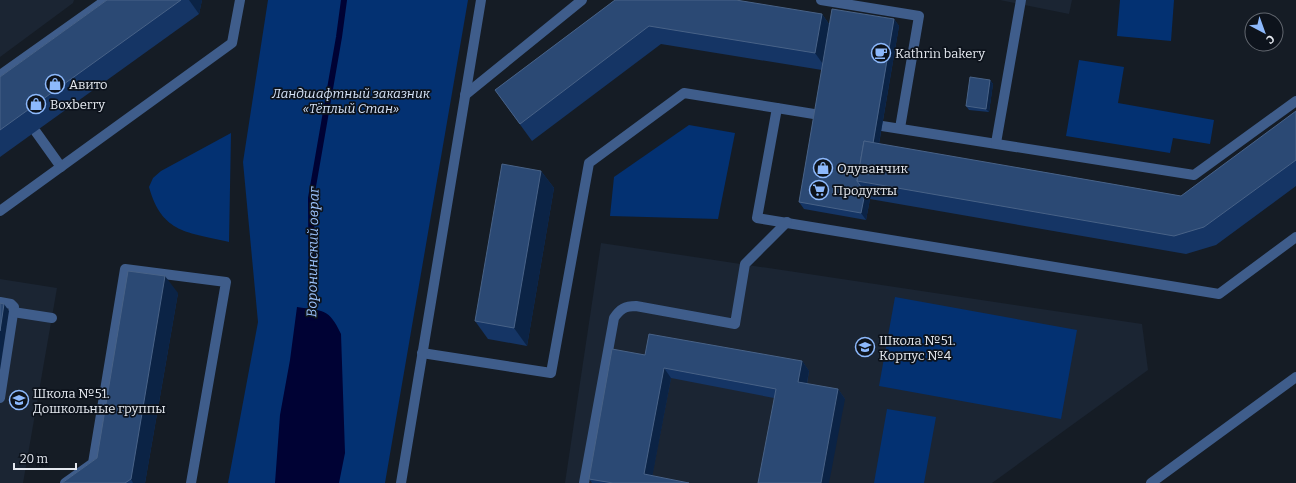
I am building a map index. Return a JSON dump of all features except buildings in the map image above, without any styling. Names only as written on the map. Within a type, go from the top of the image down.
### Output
[{"type":"street","points":[[0,75],[106,0]]},
{"type":"street","points":[[0,211],[232,43],[240,0]]},
{"type":"street","points":[[401,483],[481,0]]},
{"type":"street","points":[[465,95],[582,0]]},
{"type":"street","points":[[821,0],[919,16],[900,128]]},
{"type":"street","points":[[996,143],[1021,0]]},
{"type":"street","points":[[422,353],[551,374],[589,164],[684,93],[820,115]]},
{"type":"street","points":[[882,126],[1194,175],[1296,101]]},
{"type":"street","points":[[777,108],[757,218],[1218,294],[1296,237]]},
{"type":"street","points":[[36,132],[61,167]]},
{"type":"street","points":[[584,483],[614,318],[619,310],[628,306],[636,306],[735,324],[745,264],[787,222]]},
{"type":"street","points":[[65,483],[93,462],[125,270],[226,282],[191,483]]},
{"type":"street","points":[[0,302],[12,304],[13,312],[0,398]]},
{"type":"street","points":[[13,312],[52,318]]},
{"type":"street","points":[[1151,483],[1296,377]]},
{"type":"shaded area","points":[[0,0],[74,0],[73,3],[0,57]]},
{"type":"shaded area","points":[[1000,0],[1072,0],[1069,14]]},
{"type":"shaded area","name":"Школа №51. Корпус №4","points":[[601,243],[1142,324],[1148,370],[992,483],[565,483]]},
{"type":"shaded area","name":"Школа №51. Дошкольные группы","points":[[0,279],[57,288],[23,483],[0,483]]},
{"type":"shaded area","points":[[297,307],[319,310],[329,315],[333,319],[341,334],[345,453],[339,483],[275,483],[280,415],[290,360]]},
{"type":"green space","name":"Ландшафтный заказник «Тёплый Стан»","points":[[268,0],[468,0],[385,483],[228,483],[258,322],[243,162]]},
{"type":"green space","points":[[1120,0],[1174,0],[1171,41],[1117,36]]},
{"type":"green space","points":[[1079,60],[1124,67],[1118,103],[1214,120],[1210,144],[1173,138],[1170,153],[1066,136]]},
{"type":"green space","points":[[689,125],[735,133],[718,219],[610,216],[614,177]]},
{"type":"green space","points":[[231,133],[229,242],[189,233],[169,222],[161,214],[154,202],[149,187],[153,178],[161,171]]},
{"type":"green space","points":[[895,297],[1077,330],[1061,419],[879,386]]},
{"type":"green space","points":[[887,409],[936,417],[924,483],[874,483]]},
{"type":"waterway","name":"Воронинский овраг","points":[[312,318],[311,198],[344,0]]},
{"type":"place","name":"Kathrin bakery","points":[[881,53]]},
{"type":"place","name":"Авито","points":[[55,84]]},
{"type":"place","name":"Boxberry","points":[[36,104]]},
{"type":"place","name":"Одуванчик","points":[[823,168]]},
{"type":"place","name":"Продукты","points":[[819,190]]},
{"type":"place","name":"Школа №51. Корпус №4","points":[[865,347]]},
{"type":"place","name":"Школа №51. Дошкольные группы","points":[[19,400]]}]
